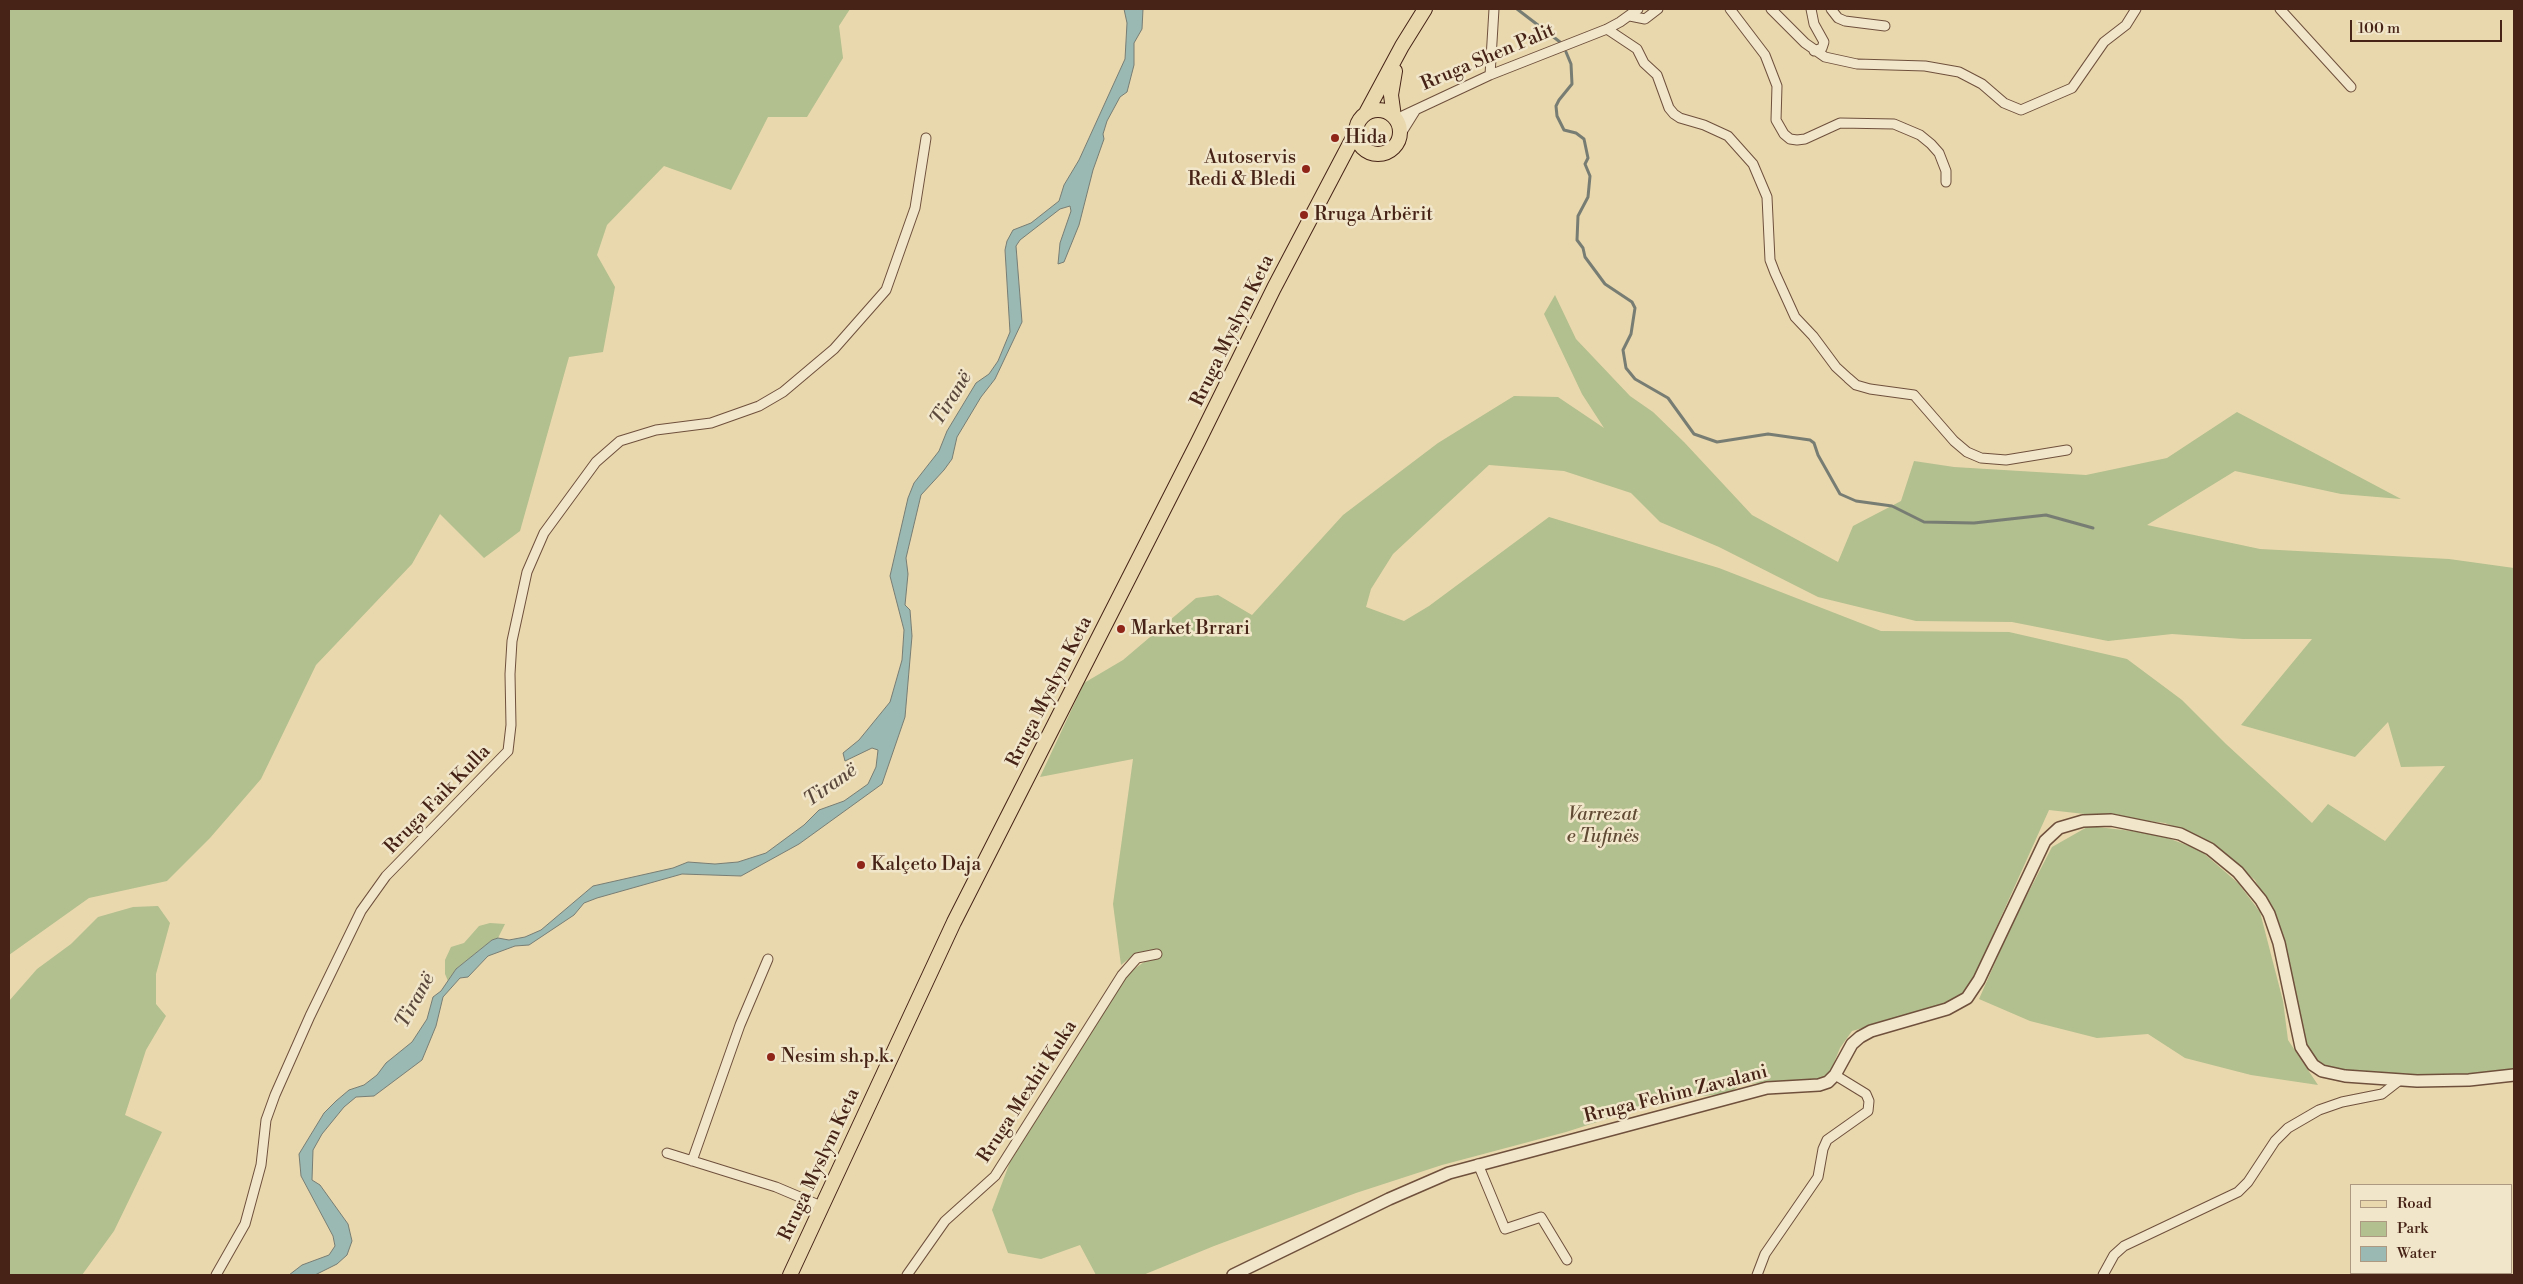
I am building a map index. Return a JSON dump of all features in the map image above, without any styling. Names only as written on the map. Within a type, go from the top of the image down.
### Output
[{"type":"main road","points":[[1372,154],[1359,144],[1356,132],[1359,120],[1366,113],[1402,46],[1425,9]]},
{"type":"main road","points":[[1339,167],[1353,159],[1372,154],[1383,154],[1390,151],[1396,145],[1400,135],[1395,118],[1392,86],[1402,46]]},
{"type":"main road","points":[[1366,113],[1381,110],[1395,118]]},
{"type":"main road","name":"Rruga Myslym Keta","points":[[790,1275],[960,909],[1198,442],[1274,288],[1356,132]]},
{"type":"street","points":[[1490,75],[1494,9]]},
{"type":"street","points":[[1630,16],[1638,9]]},
{"type":"street","points":[[1630,16],[1645,19],[1658,9]]},
{"type":"street","points":[[1730,9],[1765,55],[1777,86],[1776,120],[1784,134],[1790,139],[1805,139],[1840,123],[1894,124],[1920,135],[1931,144],[1939,153],[1946,171],[1946,182]]},
{"type":"street","points":[[1771,9],[1814,51],[1826,57],[1848,63],[1925,66],[1959,72],[1982,84],[2004,103],[2021,110],[2072,88],[2104,42],[2126,25],[2136,9]]},
{"type":"street","points":[[1811,9],[1814,24],[1824,42],[1822,48],[1814,51]]},
{"type":"street","points":[[1831,9],[1838,18],[1844,20],[1885,26]]},
{"type":"street","points":[[2280,9],[2351,87]]},
{"type":"street","name":"Rruga Shen Palit","points":[[1395,118],[1490,75],[1604,30],[1630,16]]},
{"type":"street","points":[[1604,30],[1637,48],[1644,63],[1657,75],[1669,108],[1674,114],[1728,136],[1740,147],[1753,164],[1767,196],[1770,260],[1778,279],[1795,317],[1813,336],[1836,367],[1848,378],[1856,385],[1870,390],[1914,396],[1954,441],[1967,452],[1981,458],[2006,460],[2067,450]]},
{"type":"street","name":"Rruga Shen Palit","points":[[1400,135],[1416,109]]},
{"type":"street","name":"Rruga Faik Kulla","points":[[216,1275],[245,1224],[261,1165],[266,1120],[275,1095],[310,1016],[361,911],[386,876],[508,751],[511,725],[510,674],[512,641],[527,572],[544,533],[596,462],[620,441],[656,430],[711,423],[759,406],[783,392],[834,349],[886,290],[894,272],[915,208],[926,138]]},
{"type":"street","points":[[1757,1275],[1765,1254],[1818,1177],[1823,1149],[1827,1140],[1868,1111],[1869,1100],[1866,1094],[1835,1075],[1847,1052],[1860,1037],[1871,1031],[1957,1006],[1967,998],[1979,980],[2045,842],[2059,828],[2070,824],[2097,820],[2146,826],[2180,834],[2225,860],[2250,886],[2269,914],[2279,943],[2301,1047],[2313,1065],[2326,1073],[2400,1080],[2468,1080],[2514,1075]]},
{"type":"street","name":"Rruga Mexhit Kuka","points":[[906,1275],[944,1221],[995,1176],[1122,975],[1137,958],[1157,954]]},
{"type":"street","points":[[692,1161],[740,1025],[768,959]]},
{"type":"street","name":"Rruga Fehim Zavalani","points":[[1233,1275],[1412,1188],[1478,1164],[1766,1088],[1819,1085],[1835,1075]]},
{"type":"street","points":[[2103,1275],[2114,1255],[2124,1246],[2238,1192],[2248,1182],[2275,1141],[2288,1128],[2319,1110],[2342,1102],[2382,1094],[2400,1080]]},
{"type":"street","points":[[667,1153],[776,1188],[821,1206]]},
{"type":"street","points":[[1478,1164],[1505,1229],[1541,1217],[1567,1260]]},
{"type":"green space","points":[[9,9],[850,9],[839,26],[843,58],[807,117],[768,117],[731,190],[664,166],[607,225],[597,255],[615,287],[603,352],[569,357],[520,531],[484,558],[440,514],[412,564],[316,665],[261,779],[210,838],[167,881],[89,898],[9,955]]},
{"type":"green space","name":"Varrezat e Tufinës","points":[[1555,295],[1576,339],[1630,396],[1653,412],[1684,442],[1752,515],[1838,562],[1853,526],[1901,501],[1914,461],[1954,467],[2086,475],[2167,458],[2237,412],[2401,499],[2341,494],[2235,471],[2147,525],[2260,549],[2449,559],[2514,568],[2514,1069],[2481,1074],[2408,1074],[2325,1069],[2310,1055],[2304,1040],[2283,935],[2255,880],[2209,842],[2165,823],[2049,810],[1969,988],[1952,1003],[1852,1031],[1840,1048],[1831,1070],[1815,1081],[1741,1084],[1730,1093],[1666,1100],[1566,1132],[1442,1165],[1356,1193],[1214,1246],[1143,1275],[1096,1275],[1080,1245],[1041,1259],[1008,1253],[992,1210],[1010,1162],[1119,987],[1131,971],[1147,960],[1135,954],[1121,965],[1113,904],[1133,759],[1040,777],[1084,683],[1123,660],[1196,598],[1218,595],[1252,615],[1343,515],[1438,443],[1514,396],[1558,397],[1604,428],[1582,394],[1544,314]],"holes":[[[1489,465],[1564,471],[1631,493],[1660,522],[1719,547],[1818,597],[1916,621],[2012,622],[2108,641],[2172,634],[2243,639],[2312,639],[2241,725],[2355,757],[2388,722],[2401,767],[2445,766],[2385,841],[2328,804],[2312,823],[2226,744],[2182,700],[2127,659],[2009,632],[1881,631],[1719,568],[1549,517],[1429,606],[1404,621],[1366,607],[1371,589],[1393,554]]]},
{"type":"green space","points":[[2089,826],[2157,834],[2200,850],[2238,883],[2260,912],[2283,1001],[2288,1040],[2318,1085],[2251,1075],[2185,1058],[2148,1034],[2097,1038],[2030,1021],[1979,999],[2013,922],[2052,847]]},
{"type":"green space","points":[[158,906],[170,923],[156,974],[156,1004],[166,1016],[146,1050],[125,1115],[162,1132],[114,1231],[82,1275],[9,1275],[9,1001],[37,969],[71,944],[98,917],[133,907]]},
{"type":"green space","points":[[490,923],[505,924],[498,938],[492,940],[456,969],[448,981],[445,974],[445,960],[451,947],[464,943],[479,926]]},
{"type":"water","points":[[1124,9],[1143,9],[1142,29],[1134,43],[1134,65],[1127,92],[1120,97],[1107,121],[1103,134],[1104,139],[1093,170],[1079,225],[1064,262],[1058,264],[1060,243],[1071,211],[1070,206],[1060,209],[1020,240],[1016,246],[1022,322],[995,379],[981,397],[957,437],[952,459],[921,495],[906,558],[908,574],[905,605],[910,610],[912,636],[905,717],[882,784],[799,844],[741,876],[682,874],[597,898],[584,903],[574,915],[529,945],[515,946],[488,956],[468,977],[460,978],[443,997],[436,1026],[422,1060],[374,1096],[356,1097],[344,1107],[322,1134],[313,1150],[312,1180],[320,1185],[348,1224],[352,1241],[347,1255],[337,1264],[315,1275],[289,1275],[302,1265],[329,1255],[335,1246],[333,1236],[301,1176],[299,1154],[324,1113],[336,1101],[349,1090],[364,1085],[377,1075],[386,1063],[412,1042],[427,1019],[433,997],[441,991],[456,969],[492,940],[498,938],[509,940],[525,937],[541,930],[593,886],[673,868],[688,862],[715,864],[738,862],[766,853],[804,825],[819,810],[844,801],[868,784],[876,767],[878,750],[872,748],[845,761],[843,753],[859,740],[890,702],[902,660],[904,630],[890,576],[908,498],[914,483],[939,451],[947,431],[976,383],[989,374],[998,361],[1010,332],[1005,250],[1007,241],[1013,230],[1031,223],[1059,201],[1064,185],[1079,160],[1125,59],[1127,23]]},
{"type":"waterway","points":[[1517,9],[1560,42]]},
{"type":"waterway","points":[[1566,52],[1571,64],[1572,84],[1556,106],[1557,116],[1564,130],[1576,133],[1584,139],[1588,158],[1585,164],[1590,176],[1588,197],[1578,216],[1577,240],[1583,248],[1585,257],[1605,284],[1632,302],[1635,308],[1631,334],[1623,350],[1626,368],[1635,379],[1668,398],[1694,434],[1717,442],[1768,434],[1810,440],[1814,443],[1818,455],[1840,494],[1856,501],[1892,506],[1924,522],[1974,523],[2046,515],[2093,528]]},
{"type":"place","name":"Hida","points":[[1335,138]]},
{"type":"place","name":"Autoservis Redi & Bledi","points":[[1306,169]]},
{"type":"place","name":"Rruga Arbërit","points":[[1304,215]]},
{"type":"place","name":"Market Brrari","points":[[1121,629]]},
{"type":"place","name":"Kalçeto Daja","points":[[861,865]]},
{"type":"place","name":"Nesim sh.p.k.","points":[[771,1057]]},
{"type":"water label","name":"Tiranë","points":[[952,399]]},
{"type":"water label","name":"Tiranë","points":[[831,786]]},
{"type":"water label","name":"Tiranë","points":[[416,1001]]}]
